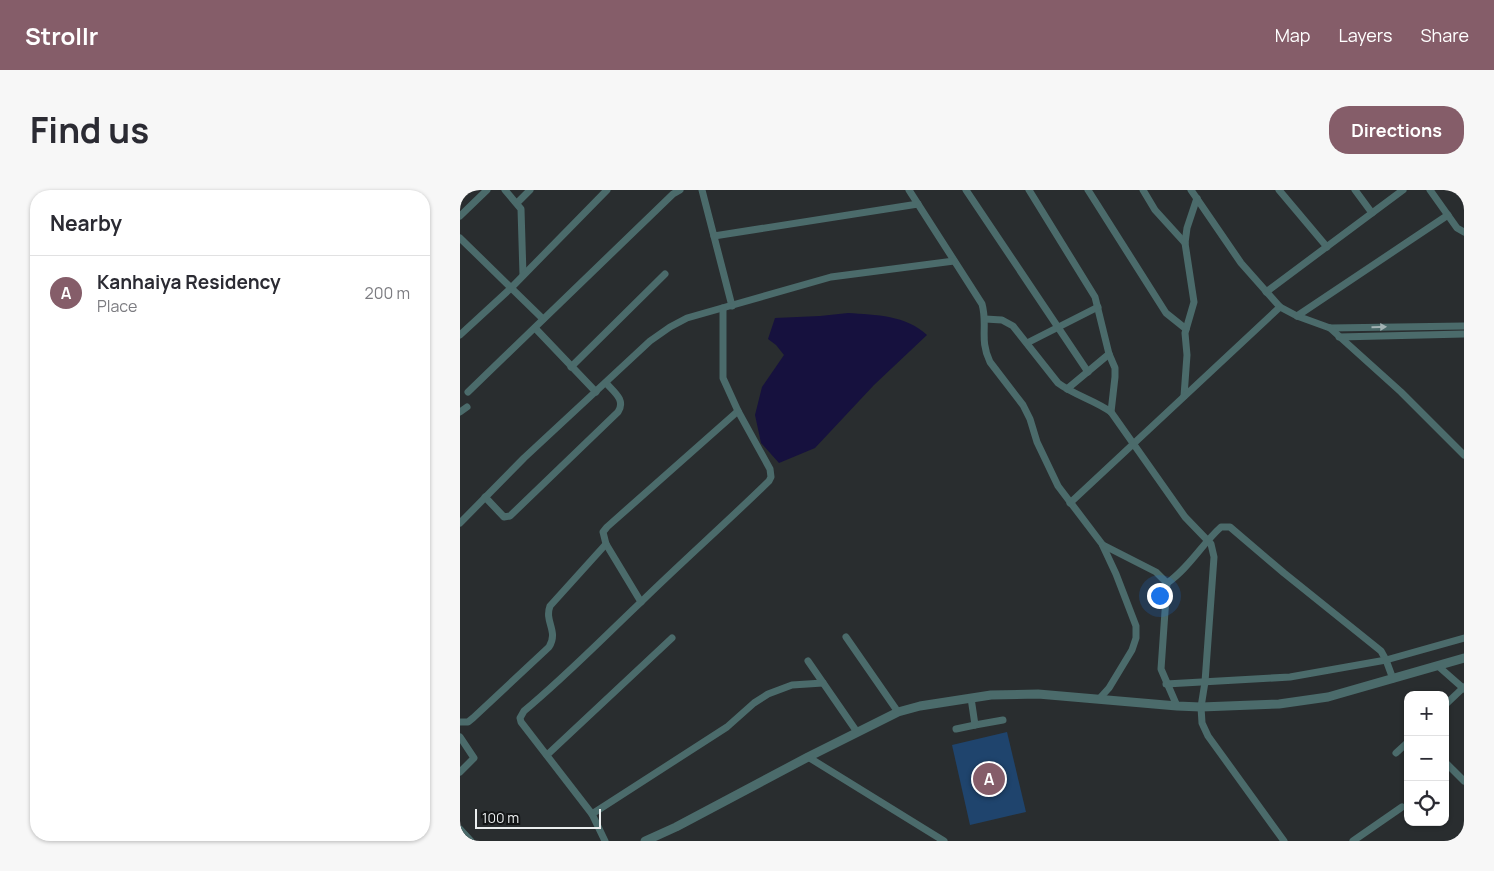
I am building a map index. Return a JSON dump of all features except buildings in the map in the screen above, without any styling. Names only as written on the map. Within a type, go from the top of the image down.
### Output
[{"type":"street","points":[[460,216],[487,190]]},
{"type":"street","points":[[505,190],[520,209],[523,275]]},
{"type":"street","points":[[517,203],[530,190]]},
{"type":"street","points":[[460,335],[511,288],[607,190]]},
{"type":"street","points":[[468,392],[673,194],[680,190]]},
{"type":"street","points":[[702,190],[732,306]]},
{"type":"street","points":[[909,190],[982,304],[985,319],[983,334],[986,354],[1023,405],[1030,419],[1037,442],[1058,486],[1102,544],[1136,626],[1136,638],[1132,650],[1121,671],[1109,688],[1098,699]]},
{"type":"street","points":[[966,190],[1088,372]]},
{"type":"street","points":[[1029,190],[1093,290],[1109,354],[1115,368],[1116,377],[1111,412]]},
{"type":"street","points":[[1088,190],[1166,313],[1186,329]]},
{"type":"street","points":[[1143,190],[1156,210],[1185,243]]},
{"type":"street","points":[[1191,190],[1241,263],[1280,307],[1297,316],[1330,328],[1464,326]]},
{"type":"street","points":[[1278,190],[1327,247]]},
{"type":"street","points":[[1355,190],[1372,213]]},
{"type":"street","points":[[1266,292],[1403,190]]},
{"type":"street","points":[[1430,190],[1457,228],[1464,232]]},
{"type":"street","points":[[1184,396],[1187,355],[1185,338],[1194,302],[1185,243],[1187,228],[1197,198]]},
{"type":"street","points":[[714,236],[918,204]]},
{"type":"street","points":[[1297,316],[1448,215]]},
{"type":"street","points":[[462,242],[543,319]]},
{"type":"street","points":[[460,523],[524,458],[650,341],[686,318],[831,277],[954,261]]},
{"type":"street","points":[[572,366],[665,274]]},
{"type":"street","points":[[1027,343],[1098,307]]},
{"type":"street","points":[[1070,503],[1280,307]]},
{"type":"street","points":[[605,841],[592,814],[521,722],[521,715],[724,526],[771,477],[770,469],[738,411],[723,378],[723,308]]},
{"type":"street","points":[[985,319],[1002,320],[1008,323],[1027,343],[1051,375],[1067,389],[1111,412],[1134,442],[1185,517],[1207,540],[1213,550],[1205,682],[1201,707],[1202,722],[1208,736],[1284,841]]},
{"type":"street","points":[[534,328],[596,392]]},
{"type":"street","points":[[1330,328],[1401,392],[1464,455]]},
{"type":"street","points":[[1340,337],[1464,334]]},
{"type":"street","points":[[1067,389],[1109,354]]},
{"type":"street","points":[[485,498],[504,517],[510,516],[618,412],[621,407],[621,401],[606,383]]},
{"type":"street","points":[[460,412],[467,407]]},
{"type":"street","points":[[641,602],[606,544],[603,532],[738,411]]},
{"type":"street","points":[[1166,583],[1178,574],[1207,540],[1221,527],[1225,526],[1233,529],[1284,573],[1381,651],[1393,679]]},
{"type":"street","points":[[460,722],[468,722],[473,718],[549,647],[554,636],[548,612],[550,606],[606,544]]},
{"type":"street","points":[[1102,544],[1156,572],[1166,583],[1160,662],[1166,684],[1177,706]]},
{"type":"street","points":[[846,637],[898,712]]},
{"type":"street","points":[[547,755],[672,638]]},
{"type":"street","points":[[1166,684],[1290,677],[1386,660],[1464,638]]},
{"type":"street","points":[[645,841],[676,827],[857,732],[898,712],[920,706],[991,695],[1038,694],[1201,707],[1279,704],[1328,697],[1464,658]]},
{"type":"street","points":[[808,661],[857,732]]},
{"type":"street","points":[[1438,666],[1464,688],[1449,701]]},
{"type":"street","points":[[592,814],[727,727],[754,703],[768,694],[792,685],[823,683]]},
{"type":"street","points":[[971,698],[975,725]]},
{"type":"street","points":[[956,729],[1004,720]]},
{"type":"street","points":[[460,737],[474,758],[460,772]]},
{"type":"street","points":[[1396,753],[1404,746]]},
{"type":"street","points":[[808,757],[932,836],[944,841]]},
{"type":"street","points":[[1449,766],[1464,781]]},
{"type":"street","points":[[1353,841],[1402,807]]},
{"type":"street","points":[[460,829],[471,841]]},
{"type":"shaded area","points":[[848,313],[890,317],[910,323],[927,335],[874,385],[815,448],[779,463],[761,443],[755,415],[762,387],[784,355],[768,339],[775,318]]},
{"type":"place","name":"Kanhaiya Residency","points":[[989,779]]}]
